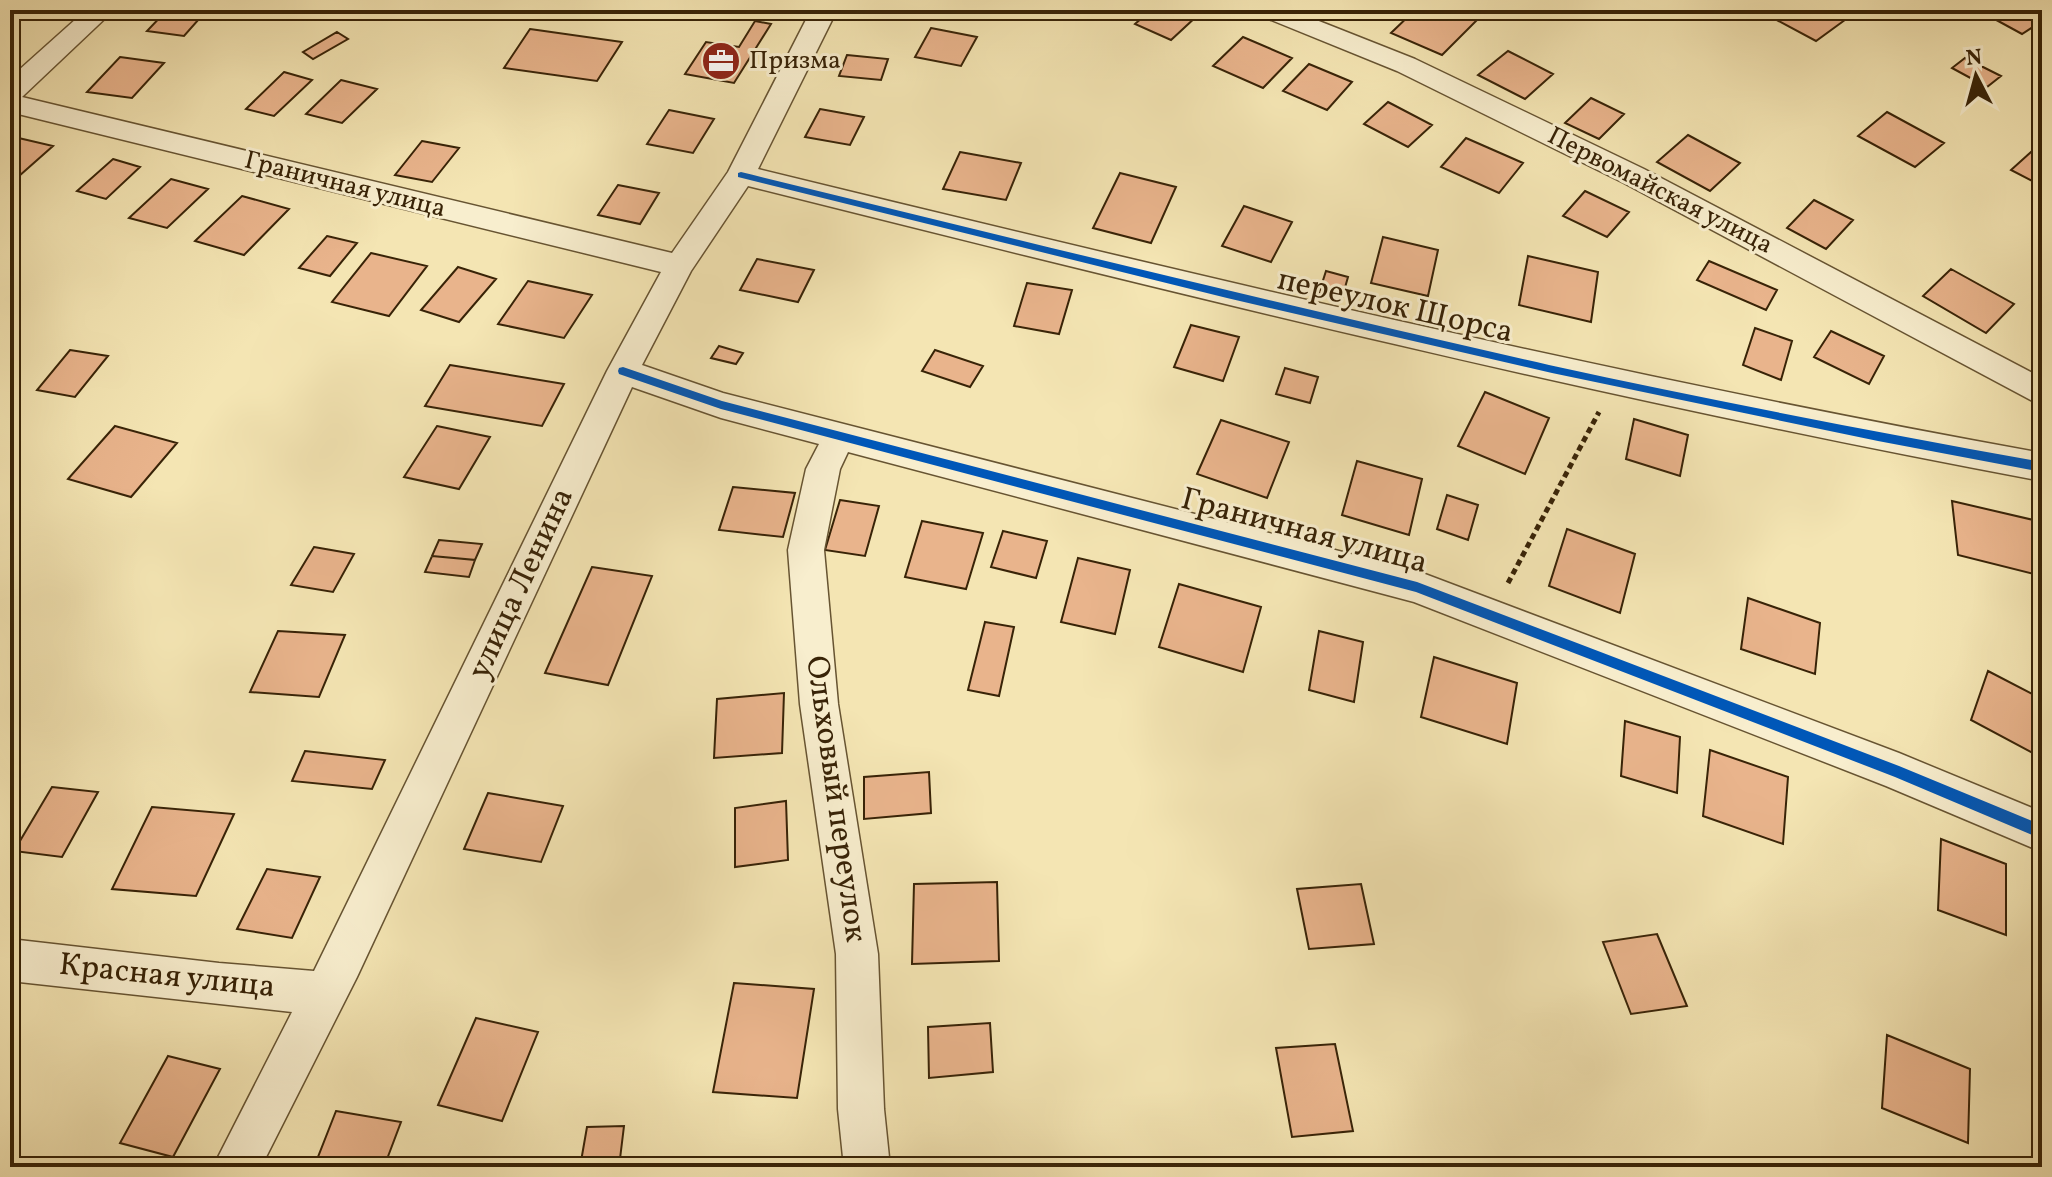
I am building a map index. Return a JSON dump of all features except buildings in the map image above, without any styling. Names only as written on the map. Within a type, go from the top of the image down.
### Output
[{"type":"street","points":[[10,93],[101,10]]},
{"type":"street","name":"улица Ленина","points":[[236,1167],[323,993],[349,948],[623,371],[679,266],[741,175],[824,10]]},
{"type":"street","name":"Первомайская улица","points":[[1268,10],[1406,65],[1634,176],[2042,393]]},
{"type":"street","name":"Граничная улица","points":[[10,103],[679,266]]},
{"type":"street","name":"переулок Щорса","points":[[741,175],[1361,327],[1615,383],[1922,446],[2042,467]]},
{"type":"street","name":"Граничная улица","points":[[623,371],[721,405],[1417,587],[1899,772],[2042,832]]},
{"type":"street","name":"Ольховый переулок","points":[[839,436],[823,469],[806,550],[819,704],[857,954],[861,1109],[867,1167]]},
{"type":"street","name":"Красная улица","points":[[10,960],[219,985],[323,993]]},
{"type":"path","points":[[1491,616],[1615,383]]},
{"type":"cycle path","points":[[741,175],[1227,294],[1552,369],[1878,437],[2042,467]]},
{"type":"cycle path","points":[[623,371],[721,405],[1417,587],[1899,772],[2042,832]]},
{"type":"place","name":"Призма","points":[[721,61]]}]
